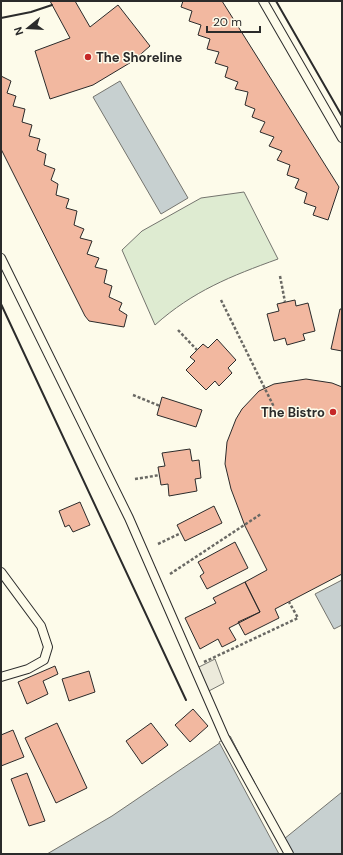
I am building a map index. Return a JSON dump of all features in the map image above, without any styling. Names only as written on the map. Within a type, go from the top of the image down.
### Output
[{"type":"lane","points":[[263,1],[342,138]]},
{"type":"lane","points":[[1,258],[129,518],[225,738],[289,854]]},
{"type":"lane","points":[[1,572],[42,626],[48,647],[44,660],[28,669],[1,677]]},
{"type":"path","points":[[280,276],[285,302]]},
{"type":"path","points":[[221,300],[274,407]]},
{"type":"path","points":[[178,330],[197,350]]},
{"type":"path","points":[[133,395],[160,406]]},
{"type":"path","points":[[135,479],[160,475]]},
{"type":"path","points":[[170,574],[262,514]]},
{"type":"path","points":[[158,544],[181,533]]},
{"type":"path","points":[[195,667],[298,618],[289,602]]},
{"type":"green space","points":[[244,192],[278,259],[228,278],[198,294],[169,313],[155,325],[122,250],[142,231],[201,198]]},
{"type":"shaded area","points":[[120,81],[188,198],[161,214],[93,97]]},
{"type":"shaded area","points":[[342,580],[342,625],[334,629],[315,594]]},
{"type":"shaded area","points":[[215,659],[224,683],[207,692],[197,668]]},
{"type":"shaded area","points":[[230,736],[284,839],[342,792],[342,854],[47,854],[112,816]]},
{"type":"pier","points":[[230,736],[292,854],[279,854],[219,742]]},
{"type":"building","points":[[50,1],[75,1],[90,27],[118,5],[150,46],[133,61],[93,85],[50,99],[35,51],[70,38]]},
{"type":"building","points":[[183,1],[222,1],[339,187],[328,220],[313,215],[316,207],[304,203],[307,193],[295,188],[299,179],[287,175],[290,165],[277,160],[282,151],[269,146],[274,137],[260,132],[265,122],[252,117],[255,109],[245,105],[248,92],[235,89],[238,82],[225,77],[228,67],[215,63],[219,52],[207,49],[210,39],[198,35],[201,25],[189,21],[192,11],[181,7]]},
{"type":"building","points":[[1,76],[11,81],[7,93],[16,96],[13,106],[25,109],[22,122],[32,125],[29,136],[40,139],[37,150],[46,154],[44,165],[55,169],[51,180],[58,184],[56,195],[69,199],[66,208],[77,211],[74,225],[84,229],[80,238],[92,241],[87,254],[99,258],[95,267],[107,270],[104,283],[112,286],[109,297],[122,303],[119,310],[127,315],[124,327],[89,321],[85,316],[1,149]]},
{"type":"building","points":[[295,300],[296,306],[308,303],[315,331],[303,334],[305,340],[287,345],[285,338],[274,341],[267,314],[279,311],[277,304]]},
{"type":"building","points":[[340,309],[342,309],[342,351],[331,349]]},
{"type":"building","points":[[217,339],[236,360],[228,368],[232,373],[219,386],[215,381],[206,390],[186,370],[195,361],[190,357],[203,344],[208,348]]},
{"type":"building","points":[[306,379],[332,383],[342,387],[342,574],[275,609],[279,618],[245,635],[238,622],[260,612],[245,582],[267,570],[245,526],[231,489],[225,464],[227,442],[236,419],[242,409],[259,391],[274,384]]},
{"type":"building","points":[[162,397],[202,410],[196,427],[157,415]]},
{"type":"building","points":[[190,449],[192,461],[199,460],[201,478],[195,479],[197,491],[169,496],[168,484],[161,485],[158,467],[165,466],[162,453]]},
{"type":"building","points":[[80,502],[90,525],[73,532],[69,525],[65,527],[59,511]]},
{"type":"building","points":[[214,506],[222,523],[185,541],[177,525]]},
{"type":"building","points":[[235,542],[248,568],[207,589],[200,576],[204,573],[198,562]]},
{"type":"building","points":[[245,582],[260,612],[229,628],[236,640],[222,647],[218,639],[200,649],[185,618],[216,603],[213,598]]},
{"type":"building","points":[[55,666],[58,674],[43,681],[48,694],[27,704],[18,682]]},
{"type":"building","points":[[89,671],[95,692],[69,701],[62,679]]},
{"type":"building","points":[[193,709],[208,726],[190,742],[175,725]]},
{"type":"building","points":[[57,723],[87,788],[56,803],[25,738]]},
{"type":"building","points":[[151,723],[168,745],[142,764],[126,741]]},
{"type":"building","points":[[13,730],[24,757],[1,766],[1,735]]},
{"type":"building","points":[[27,773],[45,821],[29,826],[11,779]]},
{"type":"wall","points":[[276,1],[342,116]]},
{"type":"wall","points":[[1,18],[31,12],[52,5]]},
{"type":"wall","points":[[1,304],[186,700]]},
{"type":"place","name":"The Shoreline","points":[[88,57]]},
{"type":"place","name":"The Bistro","points":[[333,412]]}]
